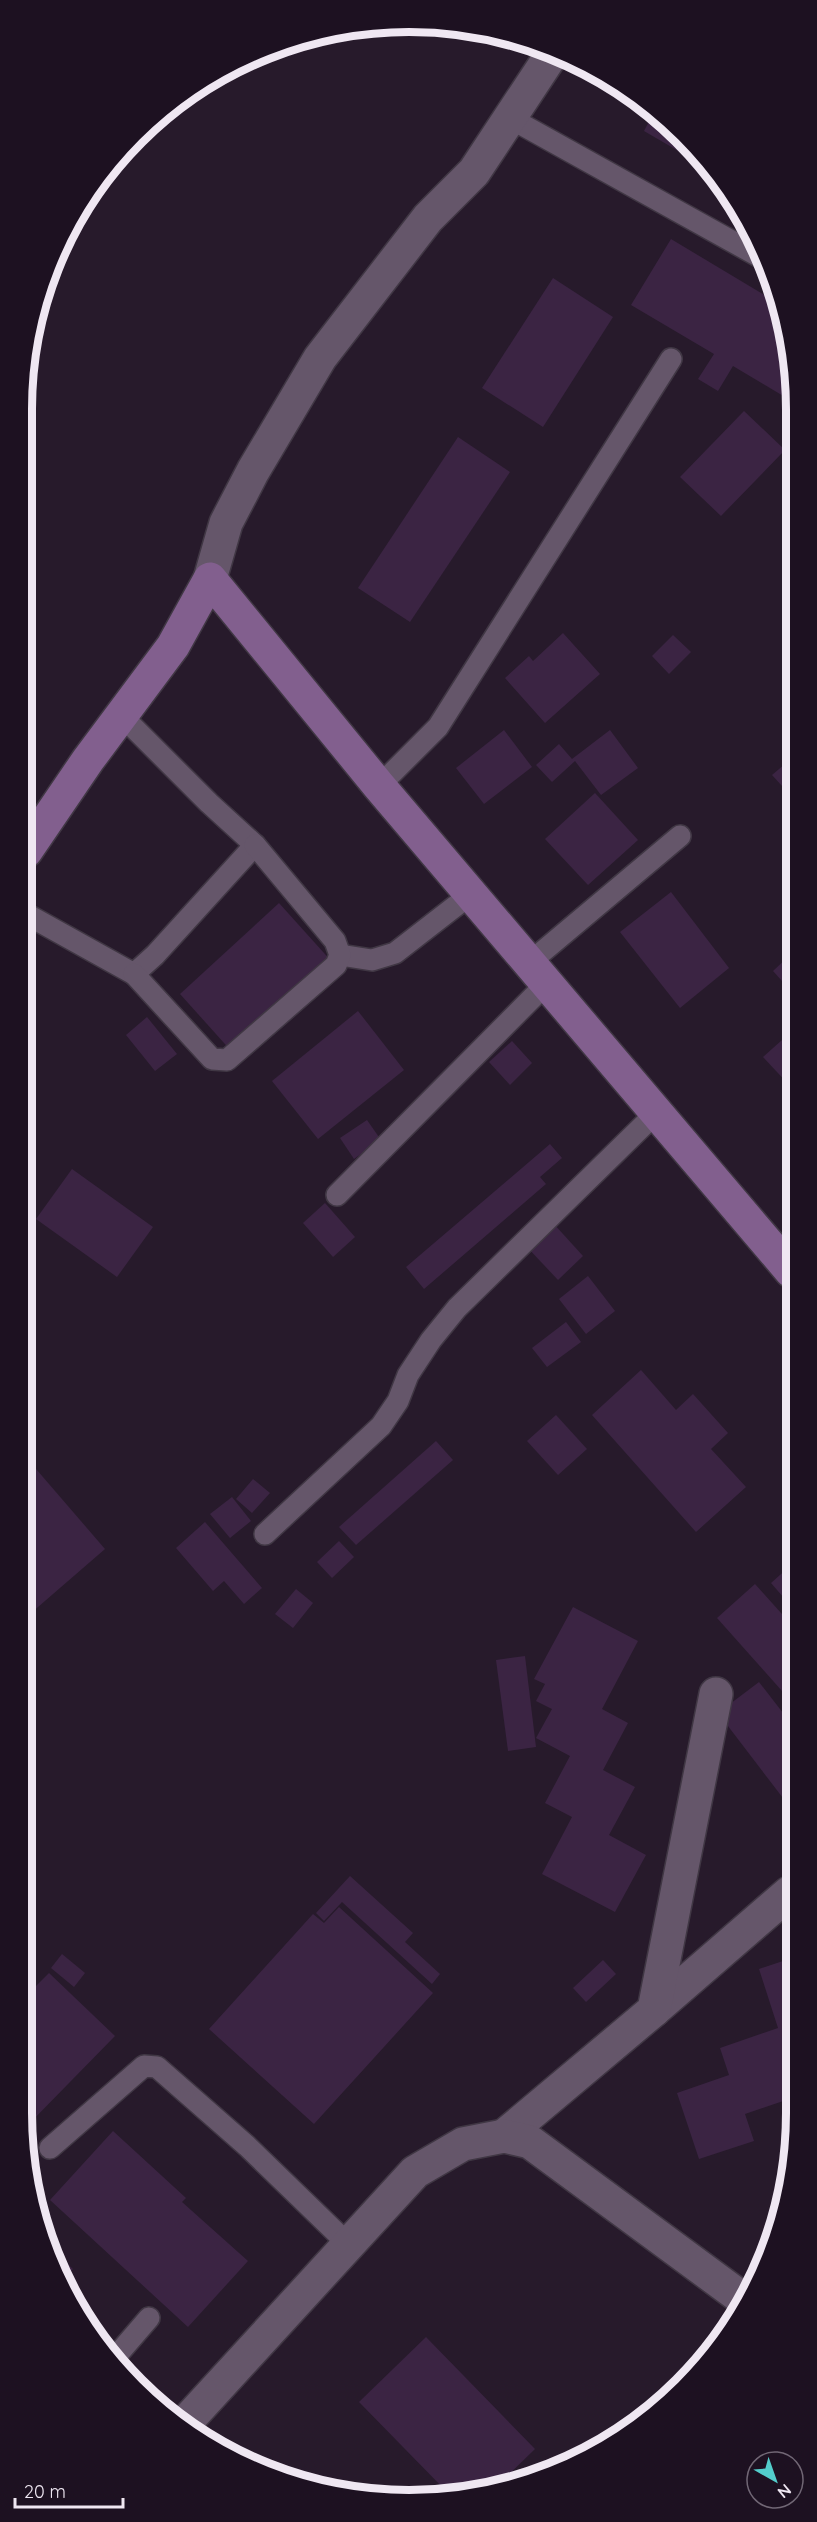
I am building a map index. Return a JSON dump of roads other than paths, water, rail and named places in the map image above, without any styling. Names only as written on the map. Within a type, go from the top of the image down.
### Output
[{"type":"street","points":[[31,844],[121,715],[173,646],[210,579],[226,524],[253,471],[320,358],[428,218],[474,172],[549,59]]},
{"type":"street","points":[[210,579],[379,786],[786,1266]]},
{"type":"street","points":[[654,2010],[716,1694]]},
{"type":"street","points":[[504,2136],[786,1896]]},
{"type":"street","points":[[188,2419],[415,2172],[462,2144],[504,2136],[530,2142],[738,2296]]},
{"type":"lane","points":[[510,118],[752,252]]},
{"type":"lane","points":[[379,786],[438,727],[671,359]]},
{"type":"lane","points":[[31,917],[134,974],[212,1059],[227,1060],[336,966],[340,955],[335,941],[255,845],[209,803],[121,715]]},
{"type":"lane","points":[[337,1195],[538,973],[680,837]]},
{"type":"lane","points":[[134,974],[155,955],[255,845]]},
{"type":"lane","points":[[340,955],[372,960],[395,953],[471,894]]},
{"type":"lane","points":[[265,1534],[381,1426],[398,1401],[408,1375],[430,1340],[457,1308],[657,1112]]},
{"type":"lane","points":[[50,2148],[144,2066],[158,2067],[247,2146],[348,2244]]},
{"type":"lane","points":[[118,2354],[149,2318]]}]
